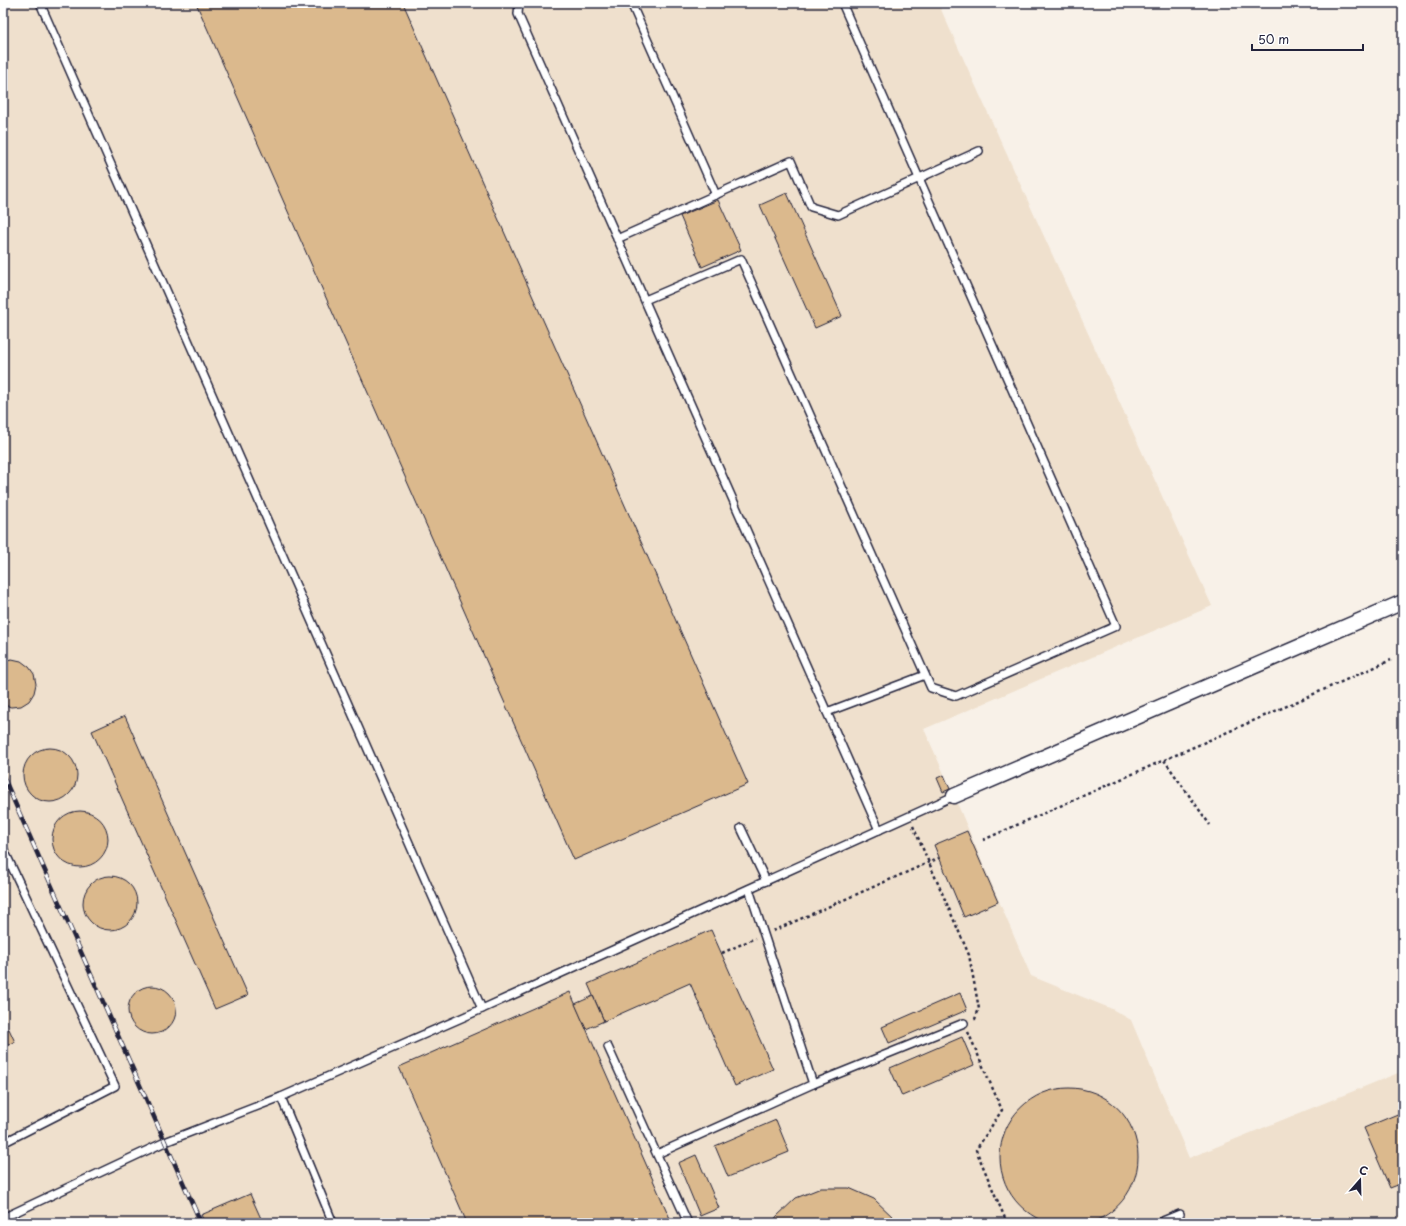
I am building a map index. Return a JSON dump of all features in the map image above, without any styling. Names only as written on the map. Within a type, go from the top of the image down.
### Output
[{"type":"street","points":[[954,796],[1403,602]]},
{"type":"lane","points":[[40,3],[482,1009]]},
{"type":"lane","points":[[519,3],[518,14],[879,830]]},
{"type":"lane","points":[[631,3],[716,195]]},
{"type":"lane","points":[[645,300],[741,258],[931,688],[956,696],[1116,626],[842,3]]},
{"type":"lane","points":[[617,239],[790,161],[811,207],[838,215],[979,151]]},
{"type":"lane","points":[[827,712],[925,675]]},
{"type":"lane","points":[[3,1218],[165,1142],[281,1097],[482,1009],[954,796]]},
{"type":"lane","points":[[741,828],[766,881]]},
{"type":"lane","points":[[3,848],[115,1086],[3,1144]]},
{"type":"lane","points":[[749,889],[813,1084]]},
{"type":"lane","points":[[657,1154],[813,1084],[964,1023]]},
{"type":"lane","points":[[608,1047],[688,1223]]},
{"type":"lane","points":[[281,1097],[333,1223]]},
{"type":"lane","points":[[1158,1223],[1180,1214]]},
{"type":"path","points":[[983,840],[1391,660]]},
{"type":"path","points":[[1164,760],[1210,825]]},
{"type":"path","points":[[722,953],[939,858]]},
{"type":"shaded area","points":[[3,3],[938,3],[1212,606],[924,729],[1031,976],[1112,1009],[1131,1020],[1189,1158],[1403,1071],[1403,1223],[3,1223]]},
{"type":"building","points":[[196,3],[403,3],[748,784],[574,860]]},
{"type":"building","points":[[787,193],[842,316],[815,328],[760,205]]},
{"type":"building","points":[[718,200],[741,250],[702,267],[680,216]]},
{"type":"building","points":[[12,659],[21,661],[29,667],[34,674],[36,684],[34,693],[29,701],[21,706],[11,707],[3,705],[3,661]]},
{"type":"building","points":[[125,716],[248,995],[215,1009],[92,731]]},
{"type":"building","points":[[45,748],[55,748],[65,752],[73,760],[77,770],[77,780],[73,790],[65,798],[55,802],[45,802],[35,798],[27,790],[23,780],[23,770],[27,760],[35,752]]},
{"type":"building","points":[[944,775],[950,789],[943,792],[937,778]]},
{"type":"building","points":[[74,811],[86,811],[96,815],[104,823],[108,833],[108,845],[104,855],[96,863],[86,867],[74,867],[64,863],[56,855],[52,845],[52,833],[56,823],[64,815]]},
{"type":"building","points":[[967,831],[998,902],[964,917],[934,845]]},
{"type":"building","points":[[110,876],[120,878],[129,884],[135,893],[137,903],[135,913],[129,922],[120,928],[110,930],[100,928],[91,922],[85,913],[83,903],[85,893],[91,884],[100,878]]},
{"type":"building","points":[[711,930],[773,1069],[735,1086],[690,983],[604,1021],[588,984]]},
{"type":"building","points":[[152,986],[161,988],[169,993],[174,1001],[176,1010],[174,1019],[169,1027],[161,1032],[152,1034],[143,1032],[135,1027],[130,1019],[128,1010],[130,1001],[135,993],[143,988]]},
{"type":"building","points":[[570,992],[672,1223],[467,1223],[399,1067]]},
{"type":"building","points":[[960,993],[967,1010],[889,1043],[882,1027]]},
{"type":"building","points":[[593,996],[604,1021],[586,1029],[575,1004]]},
{"type":"building","points":[[9,1029],[15,1042],[3,1047],[3,1031]]},
{"type":"building","points":[[962,1037],[974,1065],[902,1096],[890,1068]]},
{"type":"building","points":[[1062,1088],[1076,1088],[1102,1096],[1118,1108],[1130,1124],[1133,1131],[1137,1144],[1137,1170],[1133,1183],[1130,1190],[1118,1206],[1102,1218],[1095,1221],[1076,1226],[1062,1226],[1036,1218],[1020,1206],[1008,1190],[1005,1183],[1000,1164],[1000,1150],[1008,1124],[1020,1108],[1036,1096],[1043,1093]]},
{"type":"building","points":[[1400,1113],[1403,1120],[1403,1183],[1390,1188],[1364,1128]]},
{"type":"building","points":[[776,1120],[789,1152],[728,1177],[715,1146]]},
{"type":"building","points":[[696,1155],[719,1208],[700,1216],[678,1163]]},
{"type":"building","points":[[821,1188],[849,1188],[874,1199],[894,1218],[895,1223],[774,1223],[776,1217],[796,1198]]},
{"type":"building","points":[[250,1194],[263,1223],[205,1223],[201,1215]]},
{"type":"railway","points":[[3,776],[201,1223]]}]
